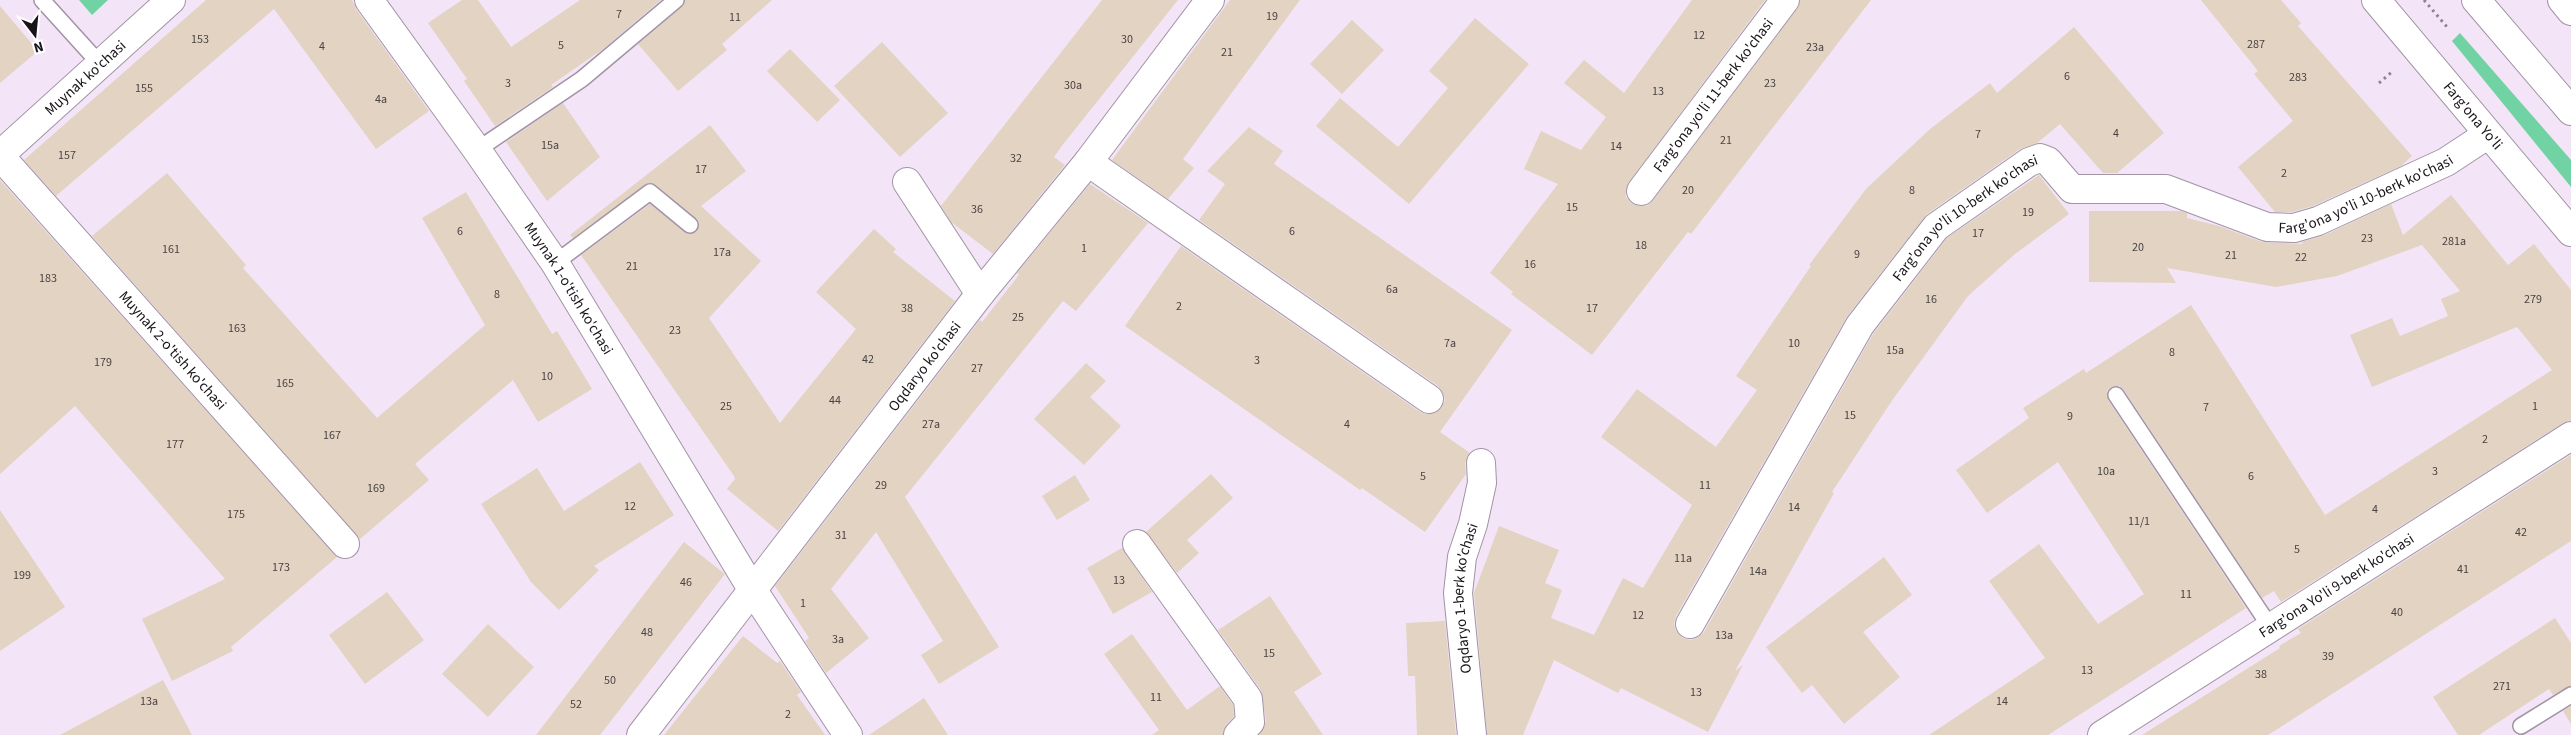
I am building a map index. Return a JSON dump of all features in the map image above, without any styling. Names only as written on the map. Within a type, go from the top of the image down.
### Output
[{"type":"street","name":"Muynak ko'chasi","points":[[0,156],[171,0]]},
{"type":"street","name":"Muynak 1-o'tish ko'chasi","points":[[369,0],[477,150],[554,263],[752,589],[848,735]]},
{"type":"street","name":"Oqdaryo ko'chasi","points":[[640,735],[980,294],[1088,162],[1210,0]]},
{"type":"street","name":"Farg'ona yo'li 11-berk ko'chasi","points":[[1641,191],[1784,0]]},
{"type":"street","name":"Farg'ona Yo'li","points":[[2376,0],[2487,135],[2571,232]]},
{"type":"street","points":[[2476,0],[2571,111]]},
{"type":"street","name":"Farg'ona yo'li 10-berk ko'chasi","points":[[1690,624],[1860,325],[1936,226],[2029,162],[2040,158],[2048,161],[2072,188],[2166,188],[2267,227],[2294,228],[2318,220],[2446,162],[2487,135]]},
{"type":"street","name":"Muynak 2-o'tish ko'chasi","points":[[0,156],[345,544]]},
{"type":"street","points":[[1088,162],[1429,399]]},
{"type":"street","points":[[907,182],[980,294]]},
{"type":"street","name":"Farg'ona Yo'li 9-berk ko'chasi","points":[[2102,735],[2571,436]]},
{"type":"street","name":"Oqdaryo 1-berk ko'chasi","points":[[1472,735],[1458,592],[1462,557],[1473,524],[1482,483],[1482,463]]},
{"type":"street","points":[[1137,544],[1248,699],[1250,722],[1238,735]]},
{"type":"lane","points":[[42,0],[100,64]]},
{"type":"lane","points":[[477,150],[582,79],[676,0]]},
{"type":"lane","points":[[554,263],[650,192],[690,224]]},
{"type":"lane","points":[[2116,395],[2271,628]]},
{"type":"lane","points":[[2520,726],[2571,695]]},
{"type":"path","points":[[2424,0],[2447,28]]},
{"type":"path","points":[[2379,83],[2393,71]]},
{"type":"green space","points":[[79,0],[108,0],[92,15]]},
{"type":"green space","points":[[2460,33],[2571,160],[2571,187],[2452,41]]},
{"type":"building","points":[[206,0],[352,0],[356,9],[429,111],[376,149],[274,9],[56,196],[24,160]]},
{"type":"building","points":[[462,0],[478,0],[511,47],[580,0],[661,0],[603,49],[551,85],[553,87],[495,126],[464,81],[467,79],[428,23]]},
{"type":"building","points":[[685,0],[772,0],[722,44],[727,50],[678,91],[638,44],[682,7]]},
{"type":"building","points":[[1102,0],[1178,0],[1061,147],[1054,157],[1065,165],[993,254],[951,222],[941,206]]},
{"type":"building","points":[[1230,0],[1300,0],[1183,159],[1194,168],[1168,199],[1112,160]]},
{"type":"building","points":[[1692,0],[1765,0],[1629,182],[1626,189],[1626,197],[1631,203],[1639,206],[1647,206],[1653,200],[1797,9],[1800,0],[1871,0],[1691,234],[1688,232],[1592,355],[1511,294],[1513,292],[1490,273],[1558,184],[1524,169],[1541,131],[1581,150],[1606,117],[1564,83],[1584,60],[1624,93]]},
{"type":"building","points":[[2201,0],[2281,0],[2301,23],[2298,26],[2412,156],[2401,166],[2313,206],[2292,212],[2275,212],[2238,167],[2293,121],[2254,74],[2258,71]]},
{"type":"building","points":[[0,6],[38,51],[0,83]]},
{"type":"building","points":[[1475,18],[1529,64],[1409,204],[1316,126],[1340,98],[1398,147],[1448,88],[1429,71]]},
{"type":"building","points":[[1352,20],[1384,50],[1342,94],[1310,64]]},
{"type":"building","points":[[2074,27],[2164,133],[2117,173],[2103,173],[2060,124],[2037,143],[2020,149],[1927,214],[1848,315],[1676,616],[1674,624],[1676,631],[1683,638],[1691,640],[1704,632],[1873,334],[1947,238],[2039,175],[2069,214],[2015,254],[1968,296],[1891,402],[1832,492],[1834,493],[1735,671],[1743,665],[1708,732],[1621,688],[1618,693],[1554,660],[1523,735],[1487,735],[1474,593],[1499,526],[1559,550],[1545,583],[1562,590],[1551,618],[1594,635],[1623,578],[1643,588],[1692,505],[1601,437],[1637,389],[1716,447],[1757,390],[1736,376],[1811,266],[1809,265],[1866,189],[1930,129],[1990,83],[1997,93]]},
{"type":"building","points":[[882,42],[948,113],[900,157],[834,86]]},
{"type":"building","points":[[790,49],[840,100],[817,122],[767,71]]},
{"type":"building","points":[[563,103],[600,157],[547,201],[506,142]]},
{"type":"building","points":[[710,125],[746,171],[701,206],[761,261],[709,318],[780,423],[856,329],[816,292],[874,229],[896,249],[893,252],[955,301],[778,531],[727,489],[735,479],[734,476],[581,255],[650,204],[688,234],[697,231],[699,221],[656,185],[649,183],[573,238],[570,235]]},
{"type":"building","points":[[1249,127],[1283,151],[1274,164],[1512,330],[1440,432],[1470,453],[1465,463],[1466,474],[1425,532],[1362,488],[1360,490],[1125,326],[1181,246],[1420,412],[1427,414],[1435,413],[1442,407],[1445,400],[1438,386],[1199,220],[1225,184],[1207,171]]},
{"type":"building","points":[[167,173],[246,265],[243,268],[377,418],[485,325],[422,218],[466,192],[552,334],[557,331],[592,389],[538,422],[513,380],[415,464],[429,480],[360,539],[92,236]]},
{"type":"building","points":[[0,180],[337,557],[231,647],[233,651],[172,681],[142,619],[225,579],[75,406],[0,474]]},
{"type":"building","points":[[1090,184],[1148,223],[1076,311],[1063,301],[905,497],[999,647],[939,684],[921,655],[943,641],[876,532],[831,589],[869,638],[826,673],[805,641],[809,638],[775,586],[980,320],[982,322],[1019,275],[1017,273]]},
{"type":"building","points":[[2451,195],[2508,265],[2534,244],[2571,290],[2571,420],[2563,423],[2281,602],[2274,591],[2262,598],[2124,390],[2120,386],[2111,387],[2107,391],[2108,400],[2246,608],[2048,735],[1929,735],[2045,658],[1989,581],[2039,544],[2098,624],[2144,594],[2058,462],[1987,513],[1956,470],[2029,418],[2023,408],[2084,369],[2086,373],[2191,305],[2325,515],[2552,370],[2517,327],[2372,387],[2350,335],[2392,318],[2400,336],[2448,316],[2441,299],[2460,291],[2422,245],[2337,276],[2276,287],[2167,268],[2176,283],[2089,282],[2089,211],[2181,211],[2187,213],[2187,218],[2219,226],[2262,242],[2303,244],[2301,242],[2325,235],[2391,204],[2403,235]]},
{"type":"building","points":[[1086,363],[1106,381],[1090,397],[1121,426],[1084,465],[1034,419]]},
{"type":"building","points":[[2571,455],[2571,541],[2268,735],[2142,735],[2280,648],[2279,646],[2301,633],[2298,629]]},
{"type":"building","points":[[640,462],[674,515],[594,566],[599,570],[559,610],[531,582],[481,504],[537,468],[564,511]]},
{"type":"building","points":[[1211,474],[1233,498],[1187,540],[1199,553],[1177,573],[1146,532]]},
{"type":"building","points":[[1075,475],[1090,500],[1057,520],[1042,496]]},
{"type":"building","points":[[0,510],[65,607],[0,651]]},
{"type":"building","points":[[684,542],[725,574],[600,735],[536,735]]},
{"type":"building","points":[[1122,548],[1152,592],[1113,614],[1087,568]]},
{"type":"building","points":[[1884,557],[1912,595],[1863,632],[1900,677],[1844,724],[1812,685],[1802,693],[1766,647]]},
{"type":"building","points":[[387,592],[424,640],[365,684],[329,635]]},
{"type":"building","points":[[1270,596],[1322,674],[1294,692],[1323,735],[1259,735],[1266,721],[1261,690],[1218,630]]},
{"type":"building","points":[[2555,618],[2571,643],[2571,686],[2553,695],[2549,689],[2479,735],[2458,735],[2433,697]]},
{"type":"building","points":[[1445,621],[1456,735],[1417,735],[1415,676],[1408,676],[1406,623]]},
{"type":"building","points":[[488,624],[534,667],[488,717],[442,674]]},
{"type":"building","points":[[1132,634],[1187,710],[1220,686],[1233,705],[1234,716],[1226,725],[1223,735],[1152,735],[1159,730],[1104,654]]},
{"type":"building","points":[[743,636],[777,663],[780,661],[801,692],[797,695],[825,735],[664,735]]},
{"type":"building","points":[[163,680],[192,735],[60,735]]},
{"type":"building","points":[[924,698],[948,735],[869,735]]},
{"type":"building","points":[[2571,706],[2571,724],[2563,711]]}]
